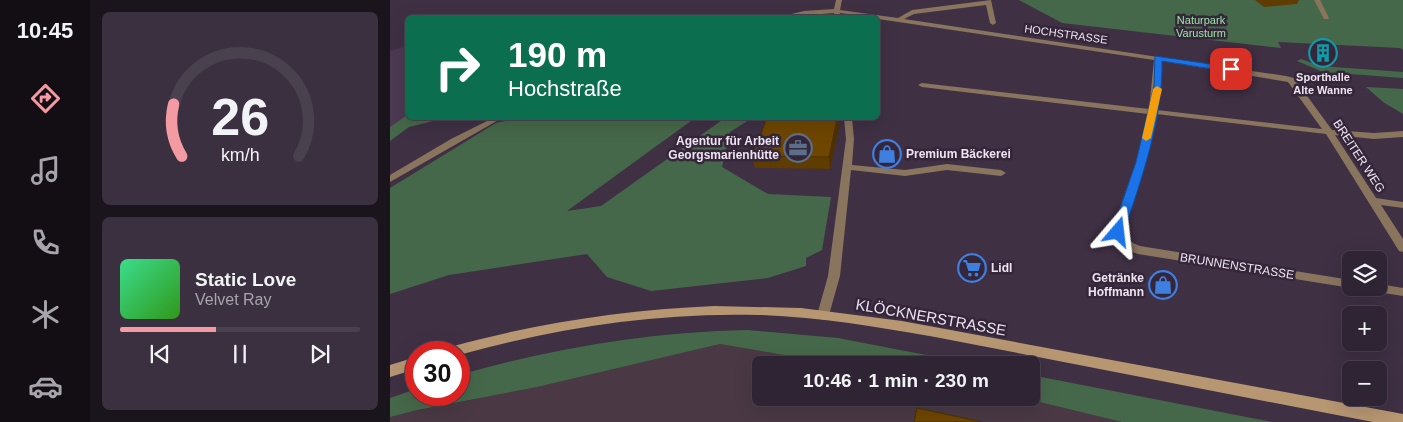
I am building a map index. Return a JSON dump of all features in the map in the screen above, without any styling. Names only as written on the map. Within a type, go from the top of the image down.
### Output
[{"type":"main road","name":"KLÖCKNERSTRASSE","points":[[470,347],[523,335],[635,316],[741,310],[823,315],[935,333],[1403,421]]},
{"type":"main road","points":[[390,371],[405,366]]},
{"type":"street","points":[[836,14],[839,0]]},
{"type":"street","points":[[1316,0],[1326,18]]},
{"type":"street","points":[[899,20],[912,12],[988,1],[993,23]]},
{"type":"street","name":"HOCHSTRASSE","points":[[794,15],[804,13],[836,14]]},
{"type":"street","name":"HOCHSTRASSE","points":[[880,18],[1158,58],[1291,80]]},
{"type":"street","points":[[1152,113],[1158,86],[1158,58]]},
{"type":"street","name":"BREITER WEG","points":[[1291,80],[1329,132],[1403,248]]},
{"type":"street","points":[[922,86],[1329,132],[1374,136],[1403,134]]},
{"type":"street","name":"BRUNNENSTRASSE","points":[[1152,113],[1141,162],[1118,227],[1118,232],[1124,243],[1138,250],[1342,283]]},
{"type":"street","points":[[390,179],[454,141],[494,120]]},
{"type":"street","points":[[823,315],[834,276],[850,139],[848,120]]},
{"type":"street","points":[[846,166],[906,172],[947,167],[1001,173]]},
{"type":"street","points":[[1373,201],[1403,205]]},
{"type":"street","points":[[1387,290],[1403,292]]},
{"type":"shaded area","points":[[405,47],[405,116],[390,127],[390,51]]},
{"type":"shaded area","points":[[720,344],[790,356],[752,356],[752,406],[1040,406],[1040,402],[1122,422],[390,422],[390,417],[417,410],[438,406],[470,406],[470,400],[537,387]]},
{"type":"green space","name":"Naturpark Varusturm","points":[[1019,0],[1403,0],[1403,50],[1400,48],[1278,42],[1281,48],[1062,23]]},
{"type":"green space","points":[[1301,59],[1320,66],[1403,72],[1403,78],[1323,72],[1297,61]]},
{"type":"green space","points":[[1366,87],[1403,89],[1403,114],[1383,102]]},
{"type":"green space","points":[[405,116],[405,120],[437,120],[409,127],[390,141],[390,127]]},
{"type":"green space","points":[[510,120],[692,120],[567,211],[601,206],[722,120],[749,120],[730,132],[722,167],[768,194],[831,197],[822,250],[806,258],[806,266],[768,278],[651,291],[607,277],[587,254],[449,275],[390,294],[390,188],[496,123]]},
{"type":"green space","points":[[748,330],[838,338],[931,356],[790,356],[720,344],[537,387],[470,400],[470,372],[494,365],[602,343],[711,331]]},
{"type":"green space","points":[[1040,377],[1272,422],[1122,422],[1040,402]]},
{"type":"green space","points":[[405,393],[405,406],[438,406],[390,417],[390,398]]},
{"type":"building","name":"Agentur für Arbeit Georgsmarienhütte","points":[[766,120],[837,120],[829,157],[752,156]]},
{"type":"building","points":[[917,408],[982,422],[914,422]]},
{"type":"slow traffic","points":[[1146,138],[1157,89]]},
{"type":"place","name":"Sporthalle Alte Wanne","points":[[1323,53]]},
{"type":"place","name":"Agentur für Arbeit Georgsmarienhütte","points":[[798,148]]},
{"type":"place","name":"Premium Bäckerei","points":[[887,154]]},
{"type":"place","name":"Lidl","points":[[972,268]]},
{"type":"place","name":"Getränke Hoffmann","points":[[1163,285]]},
{"type":"route","points":[[1118,232],[1118,227],[1141,162],[1158,86],[1158,58],[1231,69]]}]
